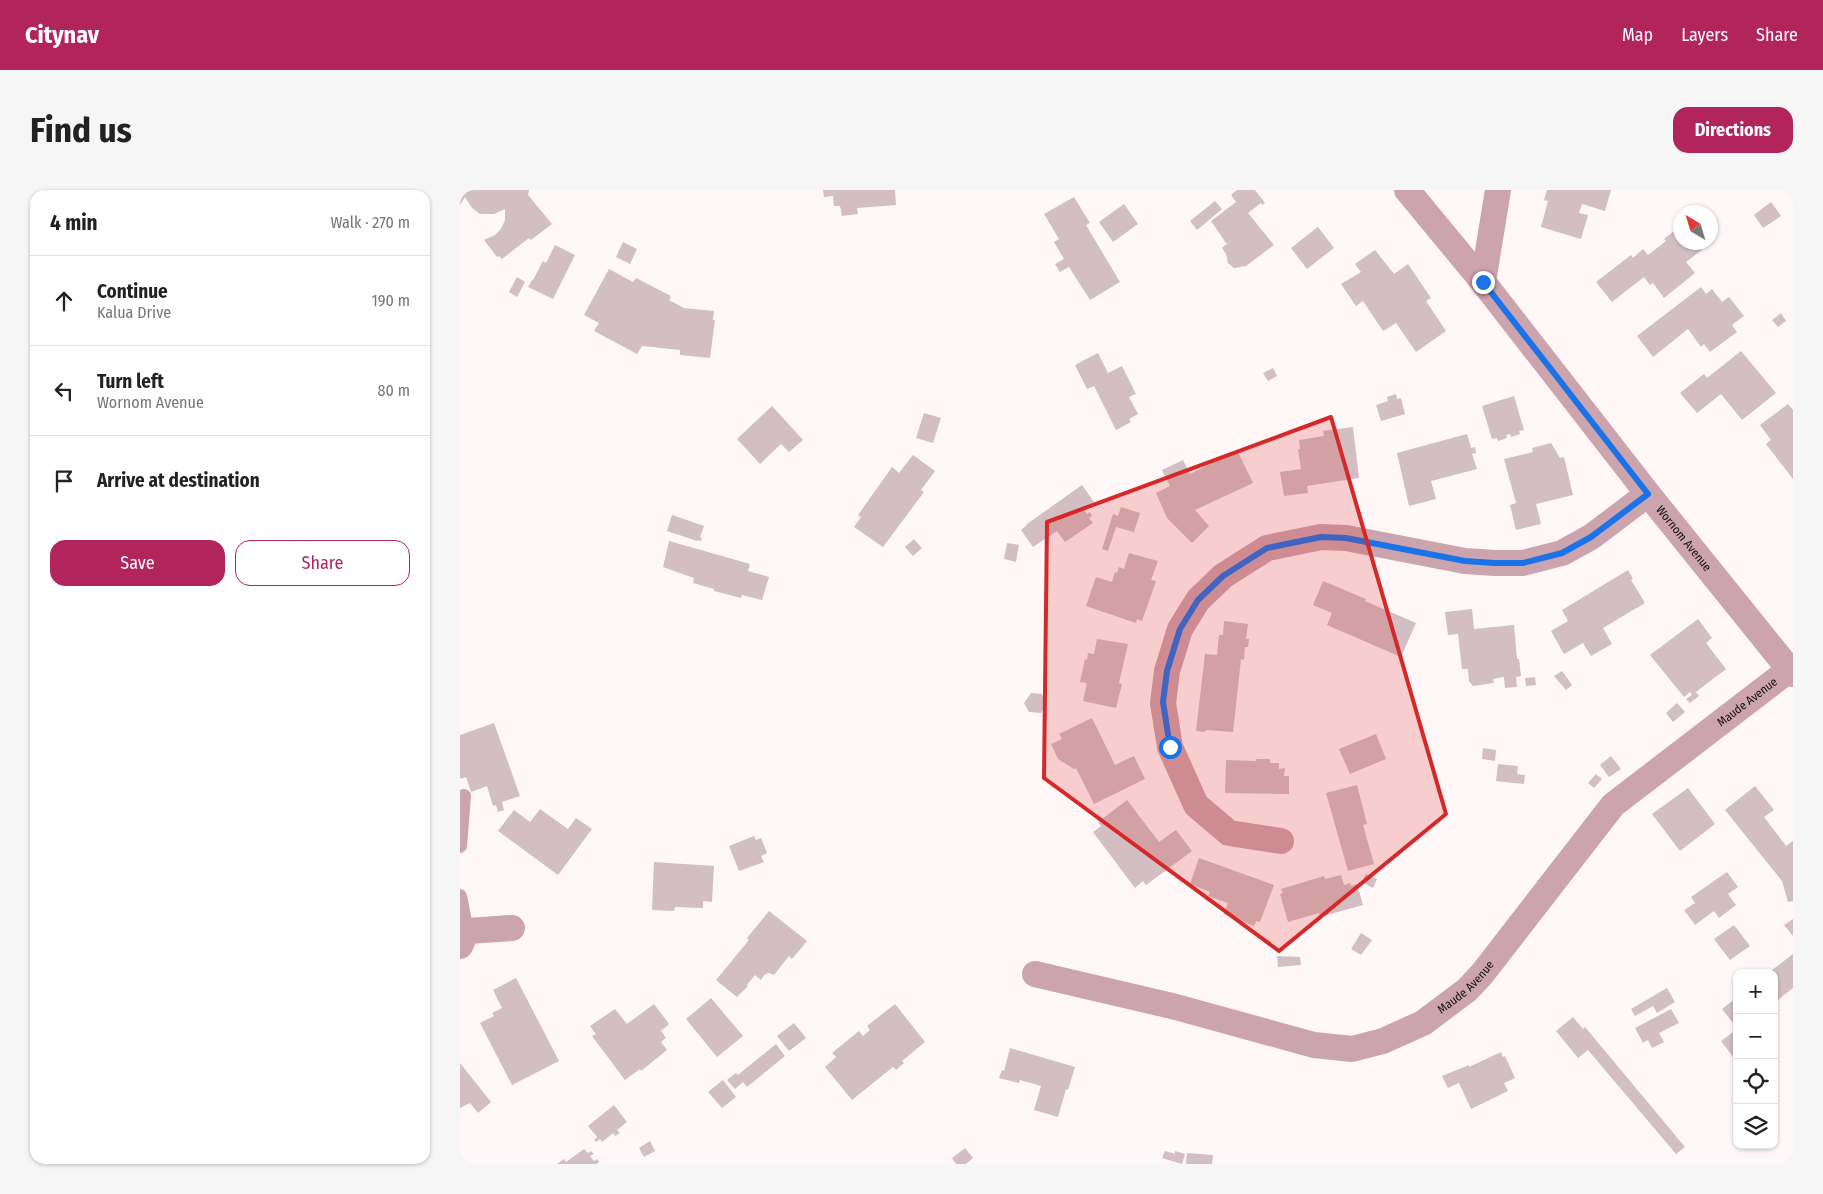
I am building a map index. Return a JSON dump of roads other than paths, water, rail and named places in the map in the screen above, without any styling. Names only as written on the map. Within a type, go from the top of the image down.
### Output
[{"type":"street","name":"Wornom Avenue","points":[[1407,190],[1483,282],[1648,494],[1791,672]]},
{"type":"street","points":[[1483,282],[1498,190]]},
{"type":"street","points":[[1281,841],[1229,833],[1196,805],[1170,747],[1163,702],[1167,671],[1180,629],[1198,600],[1223,576],[1267,548],[1321,537],[1346,538],[1465,561],[1523,563],[1562,553],[1591,537],[1648,494]]},
{"type":"street","name":"Maude Avenue","points":[[1035,974],[1176,1007],[1314,1045],[1352,1049],[1383,1041],[1422,1023],[1466,990],[1482,974],[1613,805],[1791,672]]},
{"type":"street","points":[[464,939],[512,928]]},
{"type":"lane","points":[[460,846],[464,796]]},
{"type":"lane","points":[[460,896],[464,939]]}]
